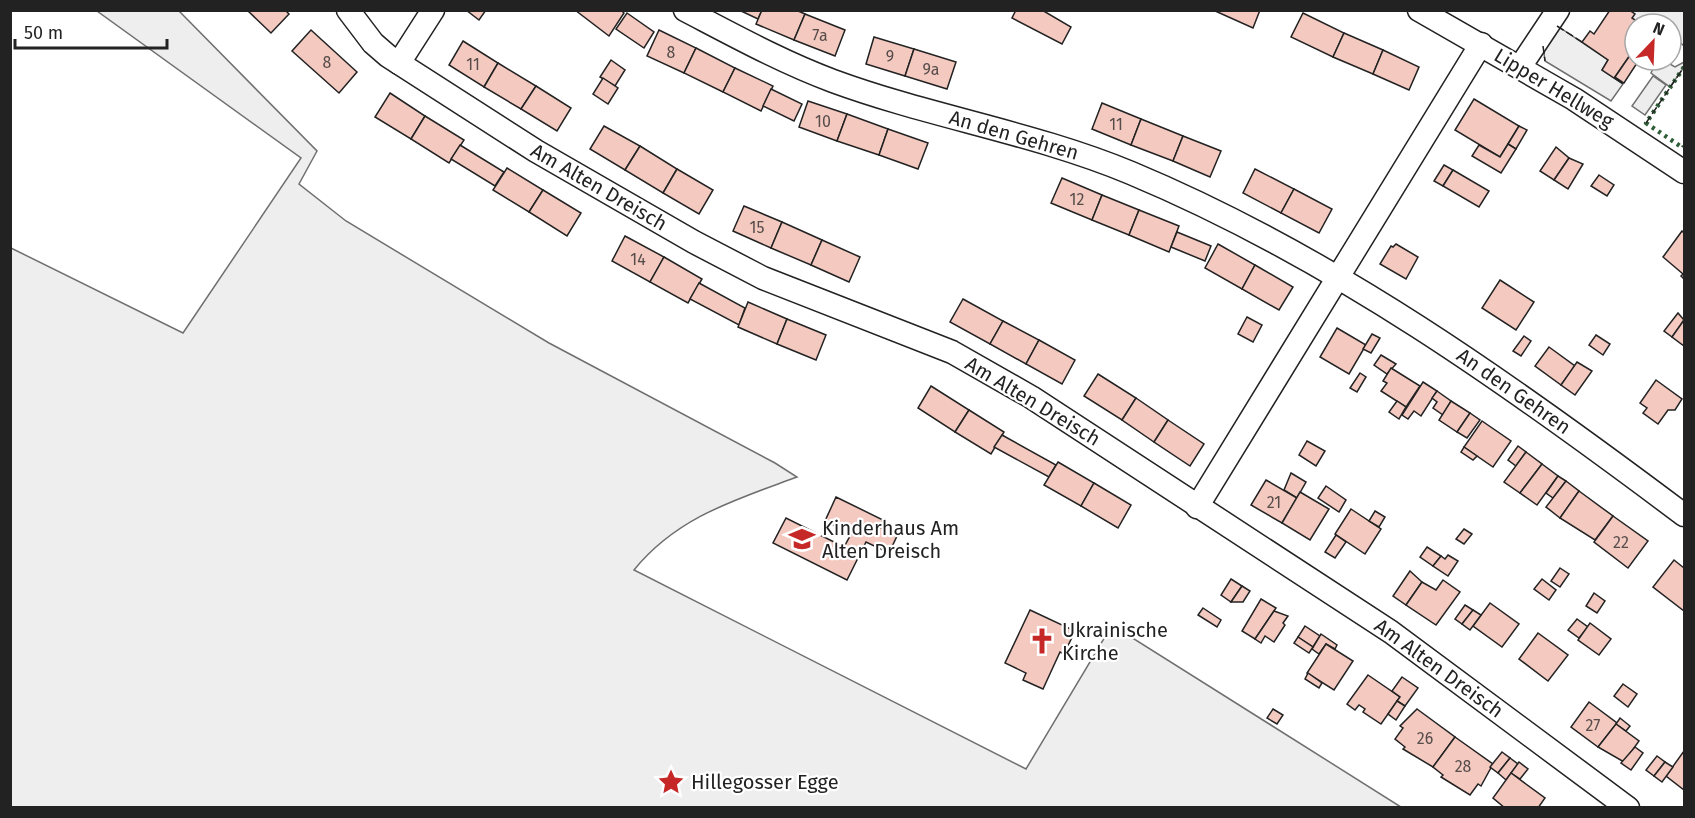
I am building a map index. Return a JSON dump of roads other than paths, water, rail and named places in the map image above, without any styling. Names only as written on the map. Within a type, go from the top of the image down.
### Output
[{"type":"street","name":"Am Alten Dreisch","points":[[348,10],[373,43],[399,63],[545,156],[734,263],[763,278],[952,352],[1006,382],[1197,507],[1300,570],[1391,632],[1629,807]]},
{"type":"street","points":[[399,63],[433,10]]},
{"type":"street","name":"An den Gehren","points":[[685,10],[831,80],[1100,161],[1240,222],[1449,346],[1527,398],[1684,514]]},
{"type":"street","name":"Lipper Hellweg","points":[[1419,10],[1610,121],[1684,172]]},
{"type":"street","points":[[1520,67],[1558,10]]},
{"type":"street","points":[[1197,507],[1481,44]]},
{"type":"place","name":"Kinderhaus Am Alten Dreisch","points":[[802,539]]},
{"type":"place","name":"Ukrainische Kirche","points":[[1042,641]]},
{"type":"place","name":"Hillegosser Egge","points":[[671,782]]}]
